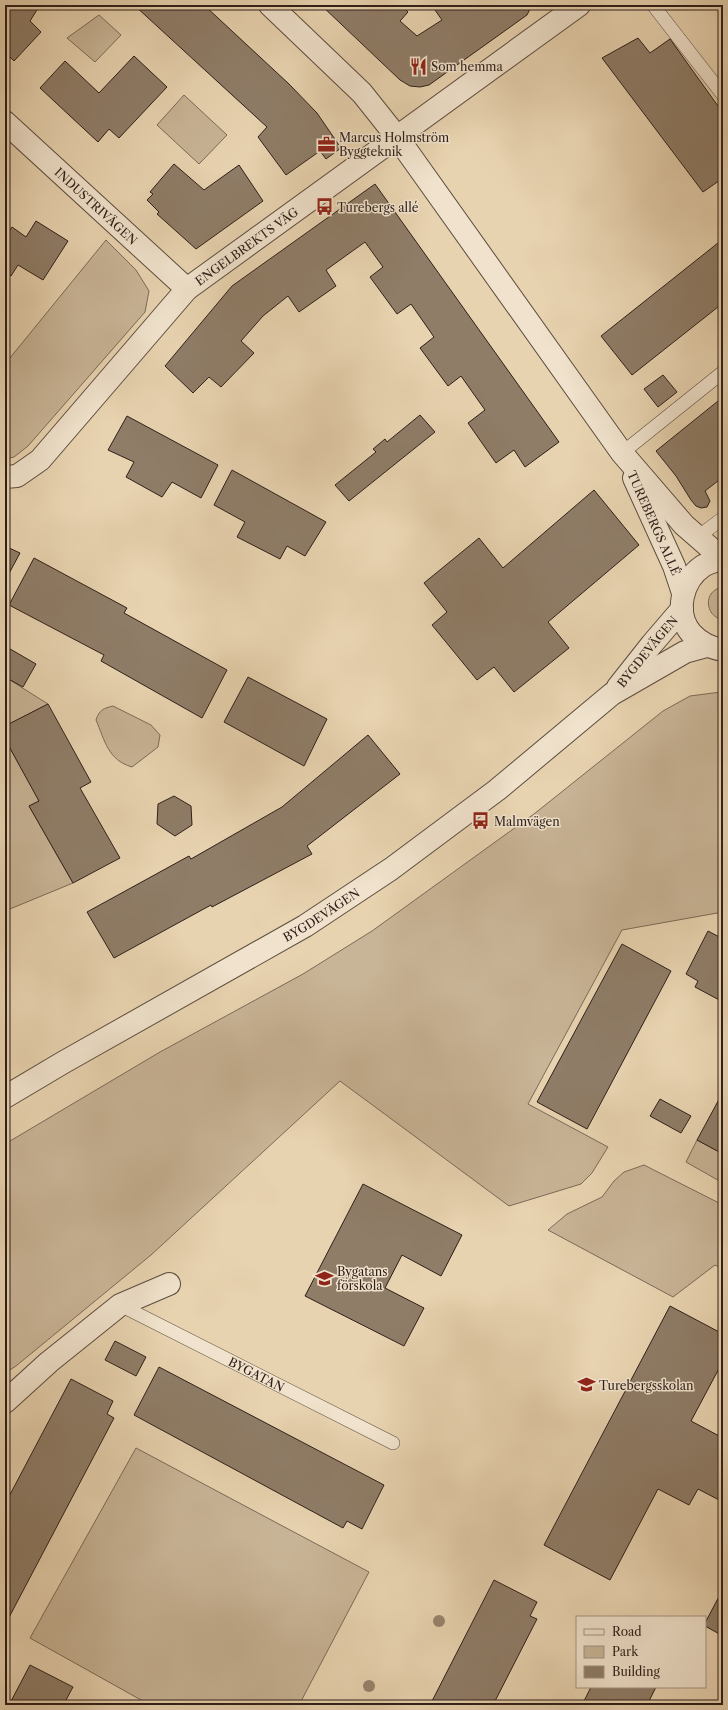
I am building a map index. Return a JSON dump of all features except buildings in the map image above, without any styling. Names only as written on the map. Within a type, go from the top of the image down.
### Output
[{"type":"street","name":"TUREBERGS ALLÉ","points":[[270,5],[362,93],[397,137],[622,453],[684,525],[723,559]]},
{"type":"street","name":"ENGELBREKTS VÄG","points":[[5,477],[18,476],[40,460],[187,289],[579,5]]},
{"type":"street","name":"INDUSTRIVÄGEN","points":[[5,122],[187,289]]},
{"type":"street","name":"TUREBERGS ALLÉ","points":[[622,453],[674,566],[686,624],[691,633],[719,649]]},
{"type":"street","name":"BYGDEVÄGEN","points":[[612,694],[652,644],[682,601],[689,579],[700,567],[707,563],[723,559]]},
{"type":"street","name":"BYGDEVÄGEN","points":[[5,1097],[305,926],[391,868],[497,790],[612,694],[686,652],[719,649]]},
{"type":"street","points":[[5,1402],[49,1362],[120,1305],[169,1284]]},
{"type":"lane","points":[[653,5],[723,95]]},
{"type":"lane","points":[[622,453],[723,372]]},
{"type":"lane","points":[[698,537],[723,518]]},
{"type":"lane","name":"BYGATAN","points":[[120,1305],[393,1442]]},
{"type":"green space","points":[[99,15],[121,35],[95,62],[67,38]]},
{"type":"green space","points":[[184,95],[227,135],[199,164],[157,125]]},
{"type":"green space","points":[[106,240],[136,270],[149,291],[145,312],[28,446],[14,457],[5,459],[5,364]]},
{"type":"green space","points":[[723,587],[723,620],[712,614],[708,603],[712,593],[716,589]]},
{"type":"green space","points":[[5,677],[48,704],[5,726]]},
{"type":"green space","points":[[723,693],[723,912],[622,930],[528,1104],[608,1147],[592,1173],[581,1184],[509,1206],[340,1081],[151,1255],[16,1366],[5,1373],[5,1144],[160,1052],[303,974],[372,931],[534,814],[663,711],[690,696]]},
{"type":"green space","points":[[113,706],[151,725],[160,735],[158,747],[132,767],[124,764],[112,755],[96,720],[102,710]]},
{"type":"green space","points":[[5,739],[39,801],[29,806],[73,883],[5,911]]},
{"type":"green space","points":[[697,1140],[723,1154],[723,1183],[686,1162]]},
{"type":"green space","points":[[644,1165],[723,1205],[723,1269],[715,1265],[673,1297],[548,1230],[567,1214],[602,1197],[614,1181],[624,1172]]},
{"type":"green space","points":[[136,1448],[369,1572],[299,1705],[150,1705],[30,1638]]},
{"type":"place","name":"Som hemma","points":[[418,66]]},
{"type":"place","name":"Marcus Holmström Byggteknik","points":[[326,144]]},
{"type":"place","name":"Turebergs allé","points":[[324,207]]},
{"type":"place","name":"Malmvägen","points":[[481,821]]},
{"type":"place","name":"Bygatans förskola","points":[[324,1278]]},
{"type":"place","name":"Turebergsskolan","points":[[586,1385]]}]
